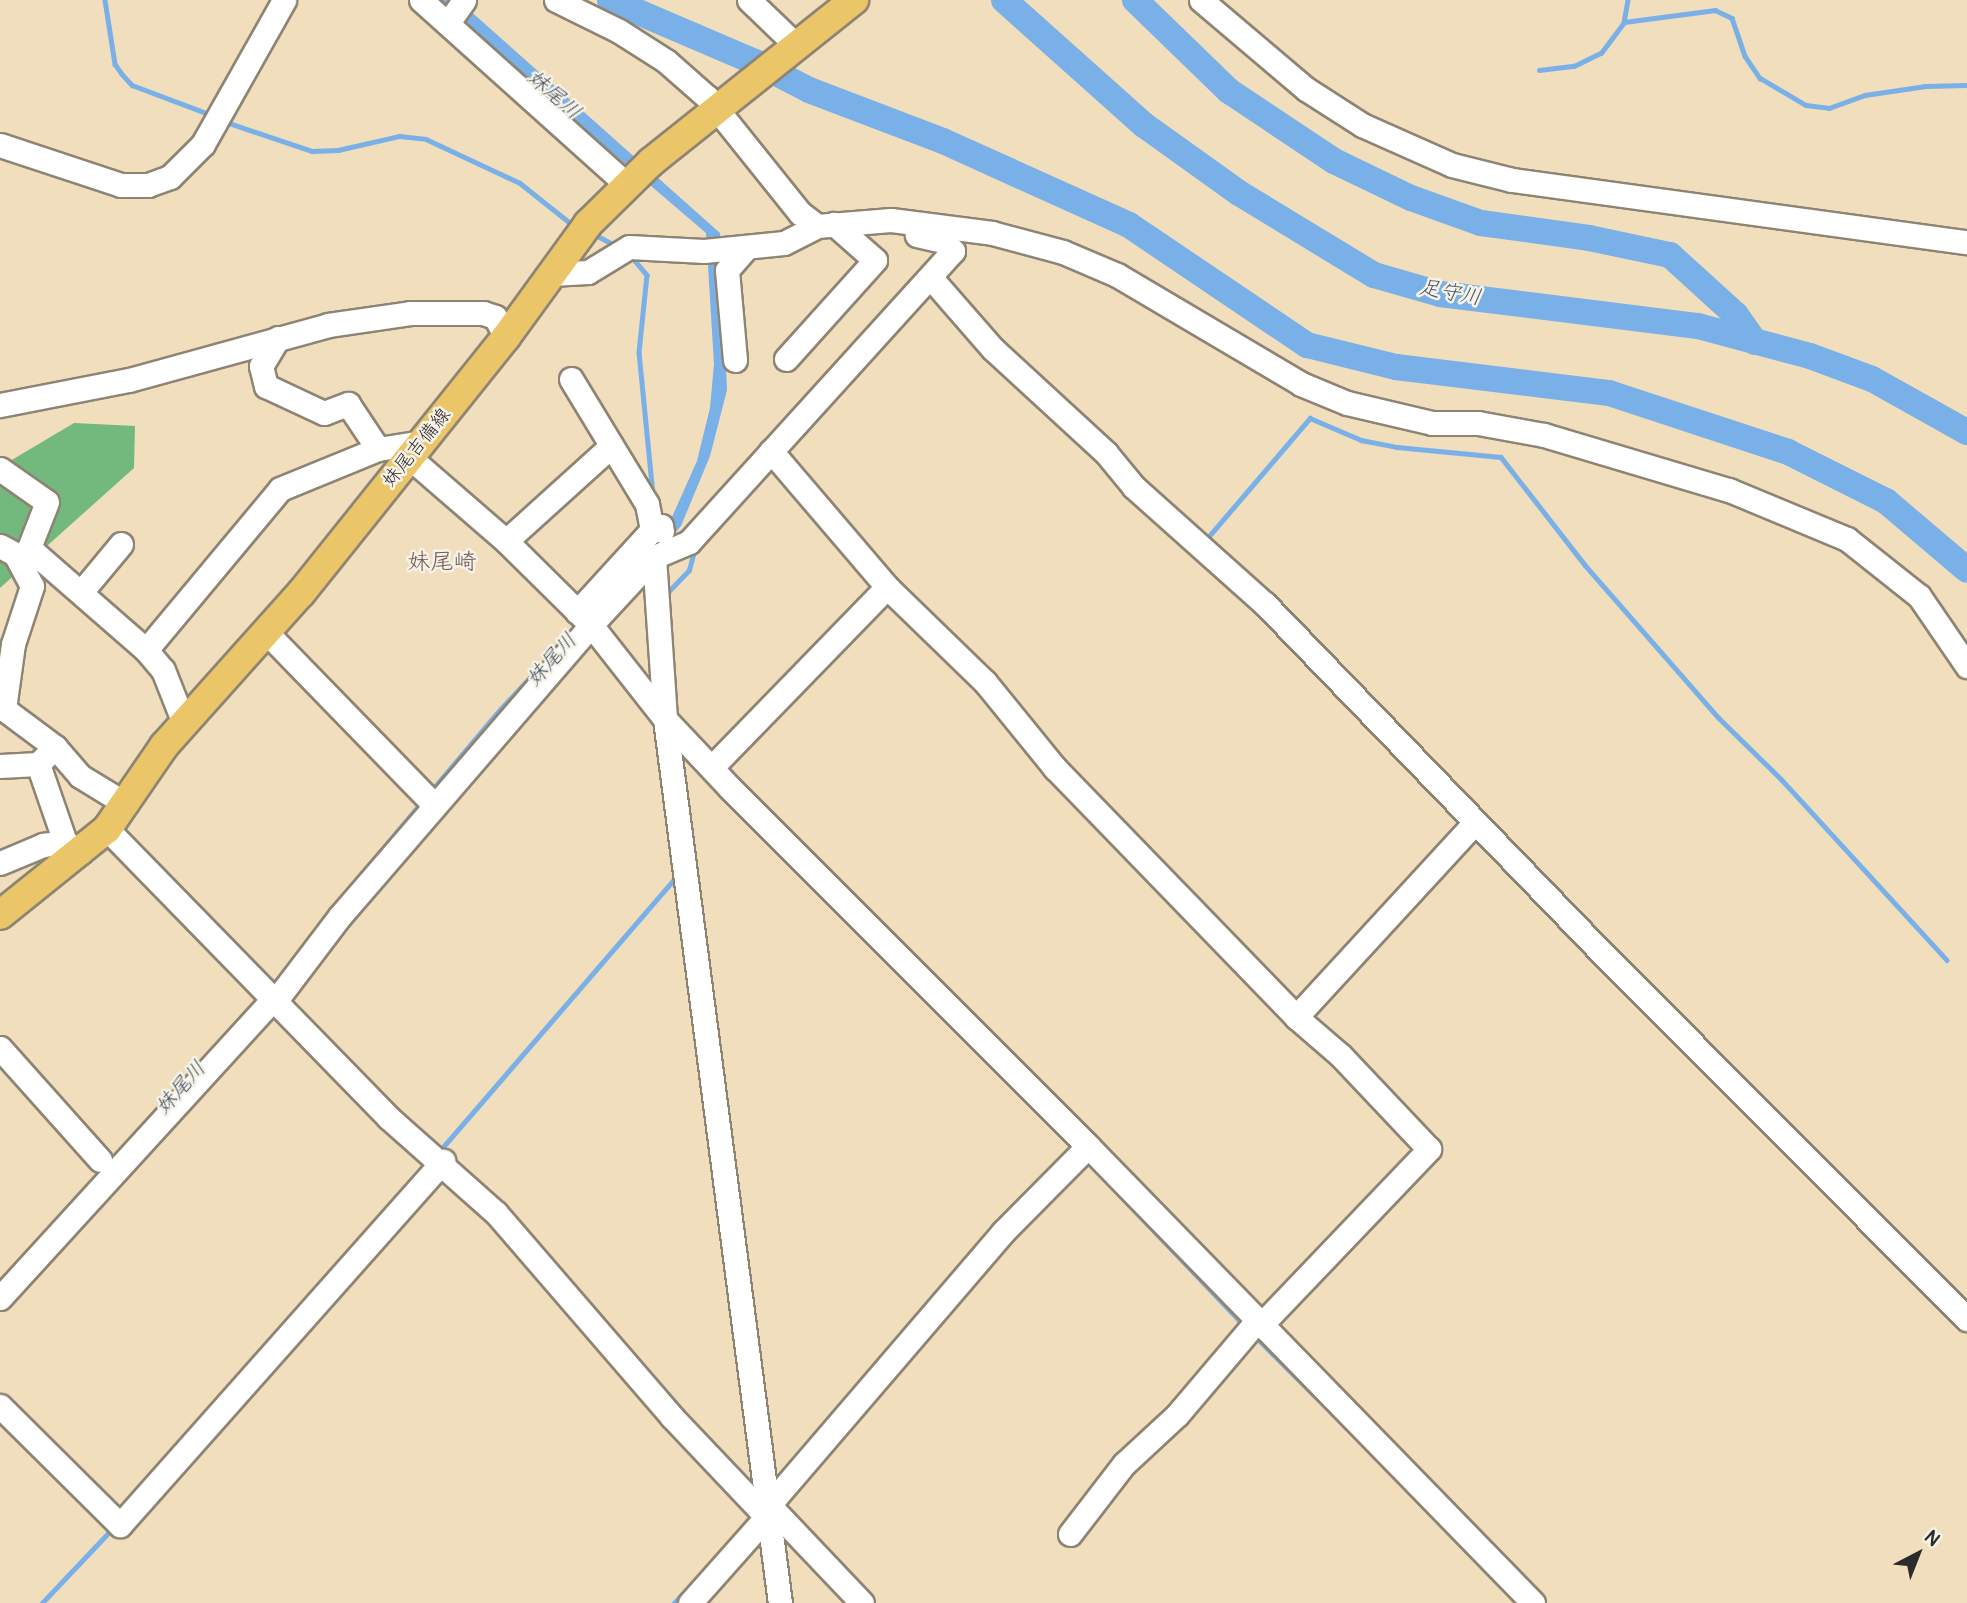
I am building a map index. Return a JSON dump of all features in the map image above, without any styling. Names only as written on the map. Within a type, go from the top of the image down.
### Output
[{"type":"main road","name":"妹尾吉備線","points":[[0,915],[73,847],[107,829],[164,746],[266,632],[416,449],[506,337],[584,229],[637,174],[854,0]]},
{"type":"street","points":[[0,145],[121,185],[148,184],[170,177],[217,119],[284,0]]},
{"type":"street","points":[[421,0],[457,11],[637,174]]},
{"type":"street","points":[[556,0],[619,30],[666,61],[717,110],[800,213],[826,225],[875,260],[786,359]]},
{"type":"street","points":[[749,0],[791,51]]},
{"type":"street","points":[[1201,0],[1306,89],[1362,125],[1452,165],[1512,180],[1967,242]]},
{"type":"street","points":[[0,1298],[272,994],[429,800],[583,618],[659,542],[689,542],[774,455],[953,251],[943,241],[874,222]]},
{"type":"street","points":[[551,274],[589,272],[623,251],[725,249],[784,243],[826,225],[874,222],[992,233],[1063,252],[1117,275],[1301,384],[1347,403],[1388,416],[1544,435],[1639,461],[1794,515],[1847,539],[1899,578],[1935,617],[1967,666]]},
{"type":"street","points":[[725,249],[735,360]]},
{"type":"street","points":[[931,278],[993,349],[1106,453],[1134,487],[1265,604],[1471,826],[1967,1319]]},
{"type":"street","points":[[0,404],[129,380],[328,325],[410,313],[483,313],[495,317],[506,337]]},
{"type":"street","points":[[278,338],[261,366],[266,386],[324,413],[348,404],[378,449]]},
{"type":"street","points":[[570,379],[647,504],[659,542],[673,726],[780,1603]]},
{"type":"street","points":[[506,541],[611,446]]},
{"type":"street","points":[[146,650],[280,489],[378,449],[416,449],[583,618],[673,726],[1083,1151],[1254,1327],[1533,1603]]},
{"type":"street","points":[[774,455],[885,589],[985,682],[1055,768],[1296,1017],[1340,1055],[1429,1149],[1254,1327],[1177,1415],[1124,1464],[1070,1534]]},
{"type":"street","points":[[0,469],[47,502],[29,548],[82,591],[146,650],[163,670],[184,723]]},
{"type":"street","points":[[82,591],[121,544]]},
{"type":"street","points":[[0,546],[15,555],[32,586],[13,644],[4,709],[55,747],[80,776],[126,804]]},
{"type":"street","points":[[712,767],[885,589]]},
{"type":"street","points":[[266,632],[429,800]]},
{"type":"street","points":[[0,766],[38,764],[55,747]]},
{"type":"street","points":[[0,863],[43,845],[73,847],[38,764]]},
{"type":"street","points":[[1296,1017],[1471,826]]},
{"type":"street","points":[[107,829],[272,994],[389,1118],[438,1158],[515,1232],[672,1417],[862,1603]]},
{"type":"street","points":[[0,1048],[100,1160]]},
{"type":"street","points":[[690,1603],[1003,1232],[1083,1151]]},
{"type":"street","points":[[0,1406],[116,1523],[438,1158]]},
{"type":"green space","points":[[74,423],[135,426],[134,468],[0,588],[0,467]]},
{"type":"water","name":"妹尾川","points":[[434,0],[458,0],[720,233],[727,390],[710,456],[681,526],[670,539],[0,1293],[0,1279],[298,954],[324,915],[497,710],[668,526],[697,461],[710,408],[714,364],[706,233]]},
{"type":"waterway","points":[[105,0],[115,64],[132,85],[212,115]]},
{"type":"waterway","points":[[610,0],[755,62],[809,90],[943,141],[1129,225],[1307,345],[1396,367],[1609,393],[1788,452],[1886,501],[1967,570]]},
{"type":"waterway","name":"足守川","points":[[1004,0],[1144,125],[1239,193],[1374,275],[1440,294],[1698,326],[1810,356],[1872,379],[1967,432]]},
{"type":"waterway","points":[[1135,0],[1229,91],[1334,161],[1411,198],[1481,223],[1589,238],[1670,255],[1736,315],[1755,342]]},
{"type":"waterway","points":[[1628,0],[1624,22],[1715,10],[1732,18],[1745,56],[1760,78],[1806,105],[1829,108],[1865,95],[1925,86],[1967,85]]},
{"type":"waterway","points":[[1539,70],[1574,66],[1601,53],[1624,22]]},
{"type":"waterway","points":[[223,121],[312,151],[338,150],[399,136],[426,139],[520,183],[574,226]]},
{"type":"waterway","points":[[592,233],[615,245]]},
{"type":"waterway","points":[[631,256],[647,275],[639,352],[653,495]]},
{"type":"waterway","points":[[1204,542],[1310,418],[1361,440],[1397,447],[1501,457],[1585,565],[1719,718],[1782,780],[1947,960]]},
{"type":"waterway","points":[[664,596],[689,570],[695,548]]},
{"type":"waterway","points":[[437,1154],[676,877]]},
{"type":"waterway","points":[[1119,1194],[1243,1324]]},
{"type":"waterway","points":[[1254,1335],[1345,1426]]},
{"type":"waterway","points":[[762,1378],[768,1421]]},
{"type":"waterway","points":[[742,1527],[753,1514]]},
{"type":"waterway","points":[[42,1603],[113,1528]]},
{"type":"waterway","points":[[674,1603],[685,1591]]},
{"type":"district","name":"妹尾崎","points":[[442,562]]}]
